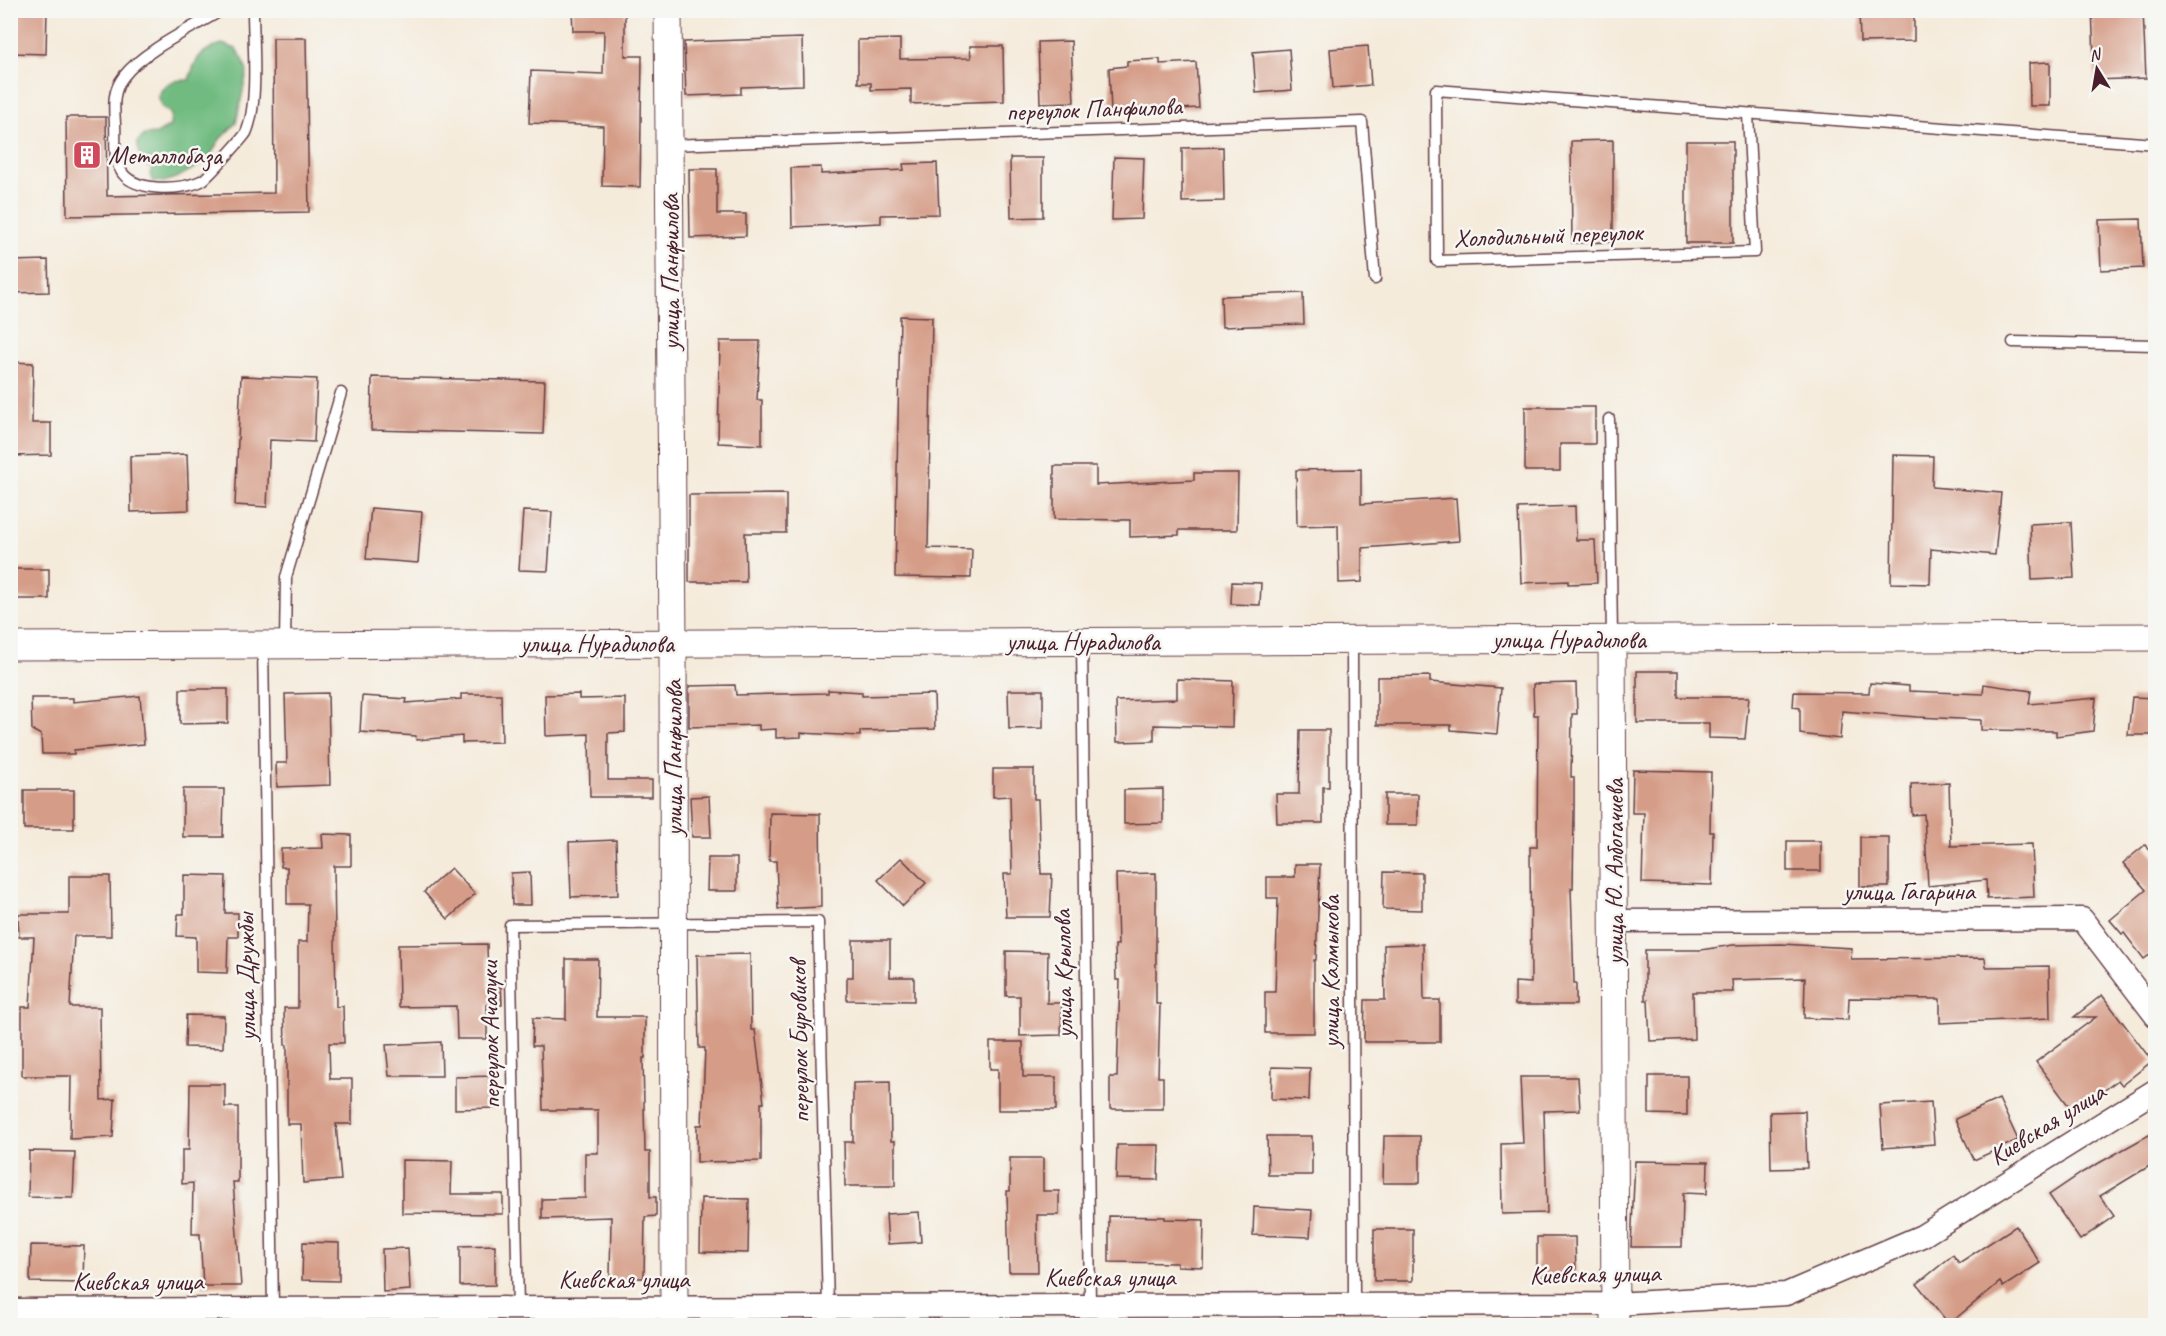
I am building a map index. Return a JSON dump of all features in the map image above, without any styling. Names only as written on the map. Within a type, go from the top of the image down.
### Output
[{"type":"street","name":"улица Панфилова","points":[[668,10],[673,643],[674,1316]]},
{"type":"street","name":"улица Нурадилова","points":[[10,646],[2156,637]]},
{"type":"street","name":"улица Ю. Албогачиева","points":[[1612,639],[1615,1315]]},
{"type":"street","name":"улица Гагарина","points":[[1615,921],[2082,918],[2156,1016]]},
{"type":"street","name":"Киевская улица","points":[[10,1310],[518,1308],[674,1316],[828,1307],[1354,1304],[1615,1315],[1786,1294],[1922,1236],[2156,1090]]},
{"type":"lane","points":[[222,10],[145,57],[125,75],[116,87],[114,100],[117,157],[120,170],[129,180],[147,188],[177,187],[204,180],[246,134],[253,94],[253,10]]},
{"type":"lane","name":"Холодильный переулок","points":[[1748,114],[1755,252],[1437,261],[1436,90],[2156,144]]},
{"type":"lane","name":"переулок Панфилова","points":[[669,145],[1362,122],[1374,279]]},
{"type":"lane","points":[[2013,342],[2156,345]]},
{"type":"lane","name":"улица Дружбы","points":[[273,1309],[274,645],[286,577],[341,393]]},
{"type":"lane","name":"улица Ю. Албогачиева","points":[[1610,419],[1612,639]]},
{"type":"lane","name":"улица Калмыкова","points":[[1352,640],[1354,1304]]},
{"type":"lane","name":"улица Крылова","points":[[1082,641],[1090,1306]]},
{"type":"lane","name":"переулок Буровиков","points":[[674,922],[819,922],[828,1307]]},
{"type":"lane","name":"переулок Ачалуки","points":[[518,1308],[510,925],[674,922]]},
{"type":"green space","points":[[222,44],[236,49],[243,59],[247,72],[236,123],[220,139],[207,161],[178,177],[164,182],[152,181],[150,174],[152,168],[144,165],[137,142],[145,135],[157,134],[170,126],[171,114],[161,106],[158,95],[171,82],[189,80],[200,56],[209,49]]},
{"type":"building","points":[[10,10],[47,10],[46,54],[10,53]]},
{"type":"building","points":[[572,10],[625,10],[625,56],[642,56],[640,187],[602,186],[603,126],[529,123],[531,71],[603,74],[604,31],[573,31]]},
{"type":"building","points":[[1859,10],[1914,10],[1914,41],[1860,42]]},
{"type":"building","points":[[2092,10],[2143,10],[2146,78],[2095,80]]},
{"type":"building","name":"Металлобаза","points":[[273,38],[306,38],[309,212],[67,216],[66,117],[106,117],[107,196],[274,193]]},
{"type":"building","points":[[802,38],[803,85],[741,87],[741,94],[686,96],[684,42]]},
{"type":"building","points":[[900,39],[900,59],[971,58],[970,46],[1003,46],[1004,101],[911,104],[911,89],[871,90],[871,83],[858,83],[858,40]]},
{"type":"building","points":[[1071,41],[1074,102],[1040,103],[1038,42]]},
{"type":"building","points":[[1368,46],[1371,85],[1333,88],[1330,49]]},
{"type":"building","points":[[1289,49],[1292,90],[1256,93],[1253,52]]},
{"type":"building","points":[[1160,59],[1160,64],[1196,62],[1199,108],[1111,112],[1109,68],[1127,66],[1127,61]]},
{"type":"building","points":[[2050,62],[2050,106],[2030,106],[2029,63]]},
{"type":"building","points":[[1613,140],[1613,242],[1572,243],[1571,141]]},
{"type":"building","points":[[1686,141],[1733,141],[1733,243],[1686,243]]},
{"type":"building","points":[[1223,147],[1224,201],[1182,202],[1182,148]]},
{"type":"building","points":[[1114,157],[1144,158],[1142,219],[1112,220]]},
{"type":"building","points":[[1010,158],[1043,158],[1043,217],[1011,218]]},
{"type":"building","points":[[937,163],[939,214],[881,215],[881,223],[792,227],[791,168],[821,167],[821,174],[904,170],[903,164]]},
{"type":"building","points":[[689,169],[717,169],[717,214],[746,214],[746,236],[690,238]]},
{"type":"building","points":[[2141,219],[2143,268],[2101,270],[2099,220]]},
{"type":"building","points":[[48,260],[49,292],[10,293],[10,261]]},
{"type":"building","points":[[1303,293],[1304,324],[1222,327],[1221,296]]},
{"type":"building","points":[[900,316],[932,317],[928,548],[972,549],[971,578],[895,577]]},
{"type":"building","points":[[720,341],[760,341],[757,400],[762,400],[762,445],[718,443]]},
{"type":"building","points":[[10,362],[33,363],[32,423],[51,423],[51,455],[10,456]]},
{"type":"building","points":[[241,376],[317,379],[314,442],[270,440],[267,507],[235,505]]},
{"type":"building","points":[[372,377],[545,381],[543,434],[371,430]]},
{"type":"building","points":[[1525,407],[1595,407],[1595,444],[1560,444],[1560,471],[1525,471]]},
{"type":"building","points":[[187,454],[189,510],[131,512],[130,456]]},
{"type":"building","points":[[1893,455],[1933,456],[1932,487],[2001,493],[1995,555],[1931,549],[1930,584],[1891,583]]},
{"type":"building","points":[[1054,466],[1096,466],[1096,485],[1194,480],[1194,473],[1238,473],[1237,530],[1179,530],[1179,535],[1130,537],[1130,520],[1054,519]]},
{"type":"building","points":[[1361,469],[1361,504],[1456,498],[1459,541],[1362,548],[1362,582],[1339,583],[1338,525],[1297,526],[1296,470]]},
{"type":"building","points":[[786,494],[786,533],[745,533],[746,582],[689,582],[689,495]]},
{"type":"building","points":[[1575,506],[1576,540],[1595,540],[1597,583],[1568,584],[1568,581],[1521,583],[1518,508]]},
{"type":"building","points":[[371,508],[422,512],[418,563],[366,559]]},
{"type":"building","points":[[523,511],[552,512],[548,571],[519,570]]},
{"type":"building","points":[[2071,522],[2074,578],[2032,580],[2030,524]]},
{"type":"building","points":[[10,569],[49,569],[49,599],[10,599]]},
{"type":"building","points":[[1232,582],[1261,583],[1260,605],[1231,604]]},
{"type":"building","points":[[1637,671],[1678,671],[1678,697],[1749,697],[1745,739],[1709,738],[1709,723],[1637,723]]},
{"type":"building","points":[[1430,676],[1430,682],[1501,688],[1497,734],[1451,730],[1451,725],[1377,725],[1377,677]]},
{"type":"building","points":[[1177,679],[1233,681],[1232,727],[1154,725],[1154,741],[1117,742],[1116,701],[1177,699]]},
{"type":"building","points":[[1576,683],[1577,714],[1572,714],[1571,777],[1574,777],[1574,815],[1573,888],[1571,888],[1576,1005],[1515,1005],[1515,982],[1531,983],[1530,847],[1537,847],[1538,715],[1534,715],[1533,684]]},
{"type":"building","points":[[1870,683],[1909,686],[1909,691],[1983,694],[1984,684],[2031,691],[2029,704],[2096,698],[2093,731],[2056,736],[2056,731],[1981,730],[1981,720],[1842,711],[1840,739],[1800,734],[1800,708],[1793,707],[1794,692],[1869,693]]},
{"type":"building","points":[[735,685],[736,695],[828,693],[828,690],[862,692],[862,696],[934,694],[935,729],[860,731],[860,736],[801,733],[801,737],[776,738],[776,729],[759,730],[759,725],[689,727],[689,686]]},
{"type":"building","points":[[180,689],[228,689],[228,723],[180,724]]},
{"type":"building","points":[[1008,690],[1043,690],[1043,728],[1009,729]]},
{"type":"building","points":[[328,693],[330,785],[277,787],[276,763],[287,763],[285,694]]},
{"type":"building","points":[[461,694],[501,694],[502,742],[462,743],[462,736],[417,740],[416,736],[360,732],[362,696],[407,699],[406,703],[461,699]]},
{"type":"building","points":[[579,694],[579,699],[625,698],[625,732],[608,733],[608,780],[652,780],[652,797],[590,797],[589,734],[546,736],[545,695]]},
{"type":"building","points":[[140,696],[144,744],[74,750],[74,754],[42,754],[41,735],[32,730],[31,698],[73,698],[73,702]]},
{"type":"building","points":[[2132,697],[2156,698],[2156,735],[2128,735]]},
{"type":"building","points":[[1300,730],[1329,730],[1329,787],[1323,787],[1323,823],[1277,823],[1276,794],[1299,794]]},
{"type":"building","points":[[993,769],[1034,769],[1034,799],[1038,799],[1041,874],[1052,874],[1050,917],[1006,917],[1004,874],[1012,874],[1010,796],[993,797]]},
{"type":"building","points":[[1633,770],[1711,772],[1712,885],[1642,883],[1644,813],[1632,813]]},
{"type":"building","points":[[1949,783],[1951,846],[2032,844],[2034,897],[1987,899],[1986,880],[1928,886],[1924,814],[1912,815],[1911,784]]},
{"type":"building","points":[[183,789],[224,789],[223,837],[183,837]]},
{"type":"building","points":[[1163,789],[1163,823],[1124,824],[1124,790]]},
{"type":"building","points":[[24,790],[74,790],[74,829],[24,829]]},
{"type":"building","points":[[1385,794],[1418,794],[1418,825],[1385,825]]},
{"type":"building","points":[[709,796],[711,837],[692,837],[690,797]]},
{"type":"building","points":[[770,813],[820,814],[821,907],[778,909],[776,861],[769,861]]},
{"type":"building","points":[[322,834],[351,835],[351,866],[334,866],[336,1007],[343,1006],[344,1043],[329,1043],[330,1079],[352,1079],[352,1124],[336,1124],[341,1180],[303,1183],[301,1124],[287,1124],[287,1045],[285,1045],[284,1008],[298,1008],[298,942],[307,942],[308,904],[287,904],[287,867],[281,867],[281,849],[323,848]]},
{"type":"building","points":[[1860,837],[1889,837],[1889,887],[1860,887]]},
{"type":"building","points":[[616,840],[618,895],[571,897],[569,842]]},
{"type":"building","points":[[1787,841],[1821,841],[1821,871],[1787,871]]},
{"type":"building","points":[[2145,845],[2156,857],[2156,950],[2144,959],[2124,933],[2122,934],[2110,920],[2146,890],[2123,863]]},
{"type":"building","points":[[708,858],[737,858],[737,891],[707,891]]},
{"type":"building","points":[[901,858],[926,883],[903,906],[878,880]]},
{"type":"building","points":[[1295,864],[1320,864],[1316,960],[1314,960],[1314,1033],[1265,1033],[1265,992],[1275,992],[1278,898],[1267,898],[1267,877],[1295,877]]},
{"type":"building","points":[[451,868],[475,894],[448,919],[424,892]]},
{"type":"building","points":[[530,872],[531,905],[512,905],[511,873]]},
{"type":"building","points":[[1384,872],[1422,873],[1422,910],[1383,909]]},
{"type":"building","points":[[1156,873],[1156,1004],[1160,1004],[1158,1077],[1163,1077],[1163,1109],[1110,1109],[1110,1077],[1117,1077],[1120,980],[1116,980],[1115,945],[1118,945],[1116,874]]},
{"type":"building","points":[[184,875],[226,876],[225,913],[238,913],[238,937],[228,937],[227,973],[196,972],[196,937],[177,936],[178,914],[184,914]]},
{"type":"building","points":[[69,876],[110,876],[111,936],[74,936],[70,1007],[100,1007],[101,1100],[115,1099],[113,1137],[70,1139],[71,1076],[22,1076],[22,1007],[30,1007],[34,937],[19,937],[18,914],[69,914]]},
{"type":"building","points":[[853,940],[890,940],[890,977],[914,977],[914,1001],[847,1000],[847,977],[853,977]]},
{"type":"building","points":[[487,944],[488,987],[501,987],[502,1005],[487,1005],[487,1039],[457,1039],[456,1006],[399,1007],[398,945]]},
{"type":"building","points":[[1423,944],[1424,1000],[1440,1000],[1440,1042],[1364,1042],[1365,1000],[1385,1000],[1384,945]]},
{"type":"building","points":[[1781,944],[1852,948],[1851,959],[1985,958],[1986,967],[2049,966],[2050,1018],[1940,1023],[1940,999],[1849,998],[1848,1020],[1804,1018],[1805,978],[1732,980],[1733,992],[1693,992],[1694,1039],[1650,1041],[1648,1000],[1645,1000],[1645,950],[1701,950],[1733,945]]},
{"type":"building","points":[[1006,951],[1048,952],[1047,1003],[1062,1003],[1061,1035],[1020,1036],[1020,996],[1006,996]]},
{"type":"building","points":[[750,954],[751,1030],[755,1030],[764,1103],[761,1103],[761,1161],[697,1162],[697,1125],[702,1125],[705,1048],[699,1048],[697,955]]},
{"type":"building","points":[[566,959],[598,959],[597,1017],[645,1017],[645,1058],[643,1058],[645,1152],[650,1152],[650,1197],[656,1197],[656,1216],[645,1217],[644,1278],[610,1278],[611,1217],[542,1219],[542,1199],[585,1198],[585,1153],[598,1153],[598,1110],[543,1110],[541,1046],[532,1046],[533,1018],[566,1019]]},
{"type":"building","points":[[2102,995],[2152,1061],[2122,1085],[2118,1080],[2074,1113],[2036,1062],[2096,1017],[2074,1017]]},
{"type":"building","points":[[186,1015],[224,1016],[223,1048],[185,1047]]},
{"type":"building","points":[[441,1042],[442,1076],[389,1076],[386,1045]]},
{"type":"building","points":[[990,1042],[1023,1042],[1023,1077],[1056,1077],[1056,1110],[998,1110],[998,1069],[990,1069]]},
{"type":"building","points":[[1272,1067],[1310,1068],[1309,1100],[1271,1099]]},
{"type":"building","points":[[495,1076],[495,1108],[455,1109],[455,1077]]},
{"type":"building","points":[[1649,1076],[1687,1076],[1687,1115],[1649,1114]]},
{"type":"building","points":[[1520,1077],[1578,1077],[1580,1110],[1544,1111],[1547,1213],[1502,1214],[1501,1144],[1523,1143]]},
{"type":"building","points":[[890,1082],[891,1141],[895,1141],[895,1186],[845,1186],[844,1142],[853,1142],[853,1083]]},
{"type":"building","points":[[190,1084],[225,1084],[225,1107],[238,1107],[238,1182],[233,1182],[241,1286],[203,1286],[200,1234],[192,1234],[193,1183],[182,1184],[182,1150],[189,1150]]},
{"type":"building","points":[[1999,1099],[2018,1140],[1974,1160],[1955,1119]]},
{"type":"building","points":[[1931,1102],[1934,1144],[1883,1148],[1880,1105]]},
{"type":"building","points":[[1805,1111],[1807,1168],[1771,1169],[1770,1112]]},
{"type":"building","points":[[2156,1131],[2156,1162],[2100,1196],[2114,1216],[2080,1240],[2049,1195],[2083,1172]]},
{"type":"building","points":[[1267,1136],[1312,1136],[1312,1175],[1268,1175]]},
{"type":"building","points":[[1384,1136],[1420,1136],[1420,1183],[1383,1183]]},
{"type":"building","points":[[1117,1145],[1159,1145],[1158,1180],[1116,1179]]},
{"type":"building","points":[[29,1151],[75,1152],[73,1198],[28,1197]]},
{"type":"building","points":[[1010,1158],[1043,1158],[1043,1191],[1059,1191],[1059,1215],[1037,1215],[1038,1272],[1009,1272],[1007,1191],[1010,1191]]},
{"type":"building","points":[[402,1160],[452,1161],[451,1194],[503,1194],[503,1214],[402,1213]]},
{"type":"building","points":[[1635,1161],[1708,1162],[1707,1194],[1683,1193],[1682,1247],[1631,1247]]},
{"type":"building","points":[[701,1198],[749,1199],[748,1253],[700,1252]]},
{"type":"building","points":[[1254,1207],[1312,1210],[1310,1237],[1253,1235]]},
{"type":"building","points":[[919,1212],[921,1242],[888,1244],[886,1214]]},
{"type":"building","points":[[1109,1216],[1204,1220],[1203,1267],[1177,1266],[1177,1263],[1109,1262]]},
{"type":"building","points":[[2016,1226],[2040,1263],[2003,1287],[2000,1282],[1949,1324],[1917,1284],[1953,1255],[1959,1263]]},
{"type":"building","points":[[1374,1229],[1413,1229],[1413,1281],[1374,1281]]},
{"type":"building","points":[[1537,1237],[1575,1237],[1576,1276],[1537,1277]]},
{"type":"building","points":[[303,1242],[339,1243],[339,1281],[302,1280]]},
{"type":"building","points":[[31,1245],[84,1246],[83,1283],[30,1282]]},
{"type":"building","points":[[495,1245],[495,1285],[460,1286],[460,1246]]},
{"type":"building","points":[[408,1248],[410,1290],[383,1292],[382,1249]]},
{"type":"place","name":"Металлобаза","points":[[87,155]]}]
